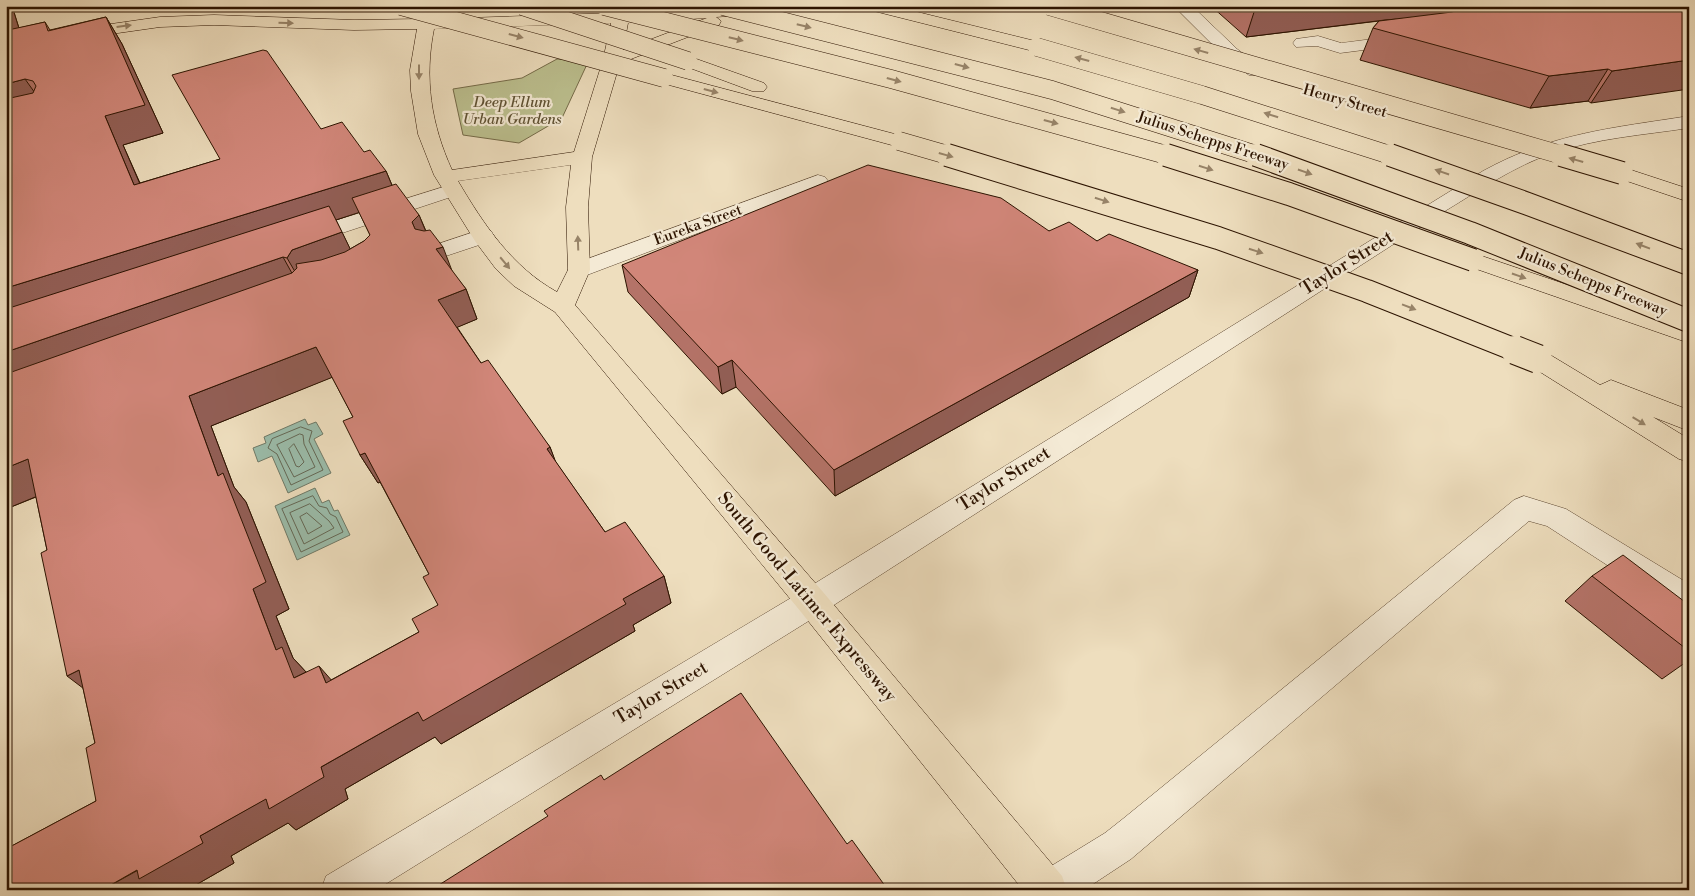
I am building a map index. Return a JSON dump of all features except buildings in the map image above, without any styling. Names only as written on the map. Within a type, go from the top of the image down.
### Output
[{"type":"main road","points":[[401,6],[899,141],[1094,198],[1262,253],[1408,306],[1689,421]]},
{"type":"main road","points":[[522,6],[688,61],[899,141]]},
{"type":"main road","points":[[604,6],[772,48],[1178,158],[1325,206],[1689,335]]},
{"type":"main road","name":"Julius Schepps Freeway","points":[[722,6],[975,69],[1203,137],[1443,222],[1689,321]]},
{"type":"main road","points":[[6,44],[160,22],[214,20],[354,25],[430,15],[744,11],[791,6]]},
{"type":"main road","points":[[872,6],[1037,46],[1207,95],[1333,135],[1509,196],[1689,264]]},
{"type":"main road","points":[[1049,6],[1689,194]]},
{"type":"main road","points":[[952,10],[1037,46]]},
{"type":"main road","points":[[612,60],[744,11]]},
{"type":"main road","points":[[563,306],[579,270],[577,207],[582,157],[612,60],[622,12]]},
{"type":"main road","name":"South Good-Latimer Expressway","points":[[430,15],[418,64],[419,94],[432,147],[449,183],[482,236],[517,277],[563,306],[812,602],[1048,890]]},
{"type":"main road","points":[[6,33],[58,20]]},
{"type":"main road","points":[[449,183],[582,157]]},
{"type":"main road","points":[[1538,359],[1689,452]]},
{"type":"street","name":"Henry Street","points":[[1182,6],[1231,53],[1253,70],[1279,82],[1530,154]]},
{"type":"street","points":[[1302,43],[1318,41],[1340,48],[1418,38]]},
{"type":"street","name":"Taylor Street","points":[[340,890],[812,602],[1428,211],[1530,154],[1574,141],[1689,122]]},
{"type":"street","name":"Eureka Street","points":[[579,270],[818,181]]},
{"type":"street","points":[[285,245],[404,205],[449,183]]},
{"type":"street","points":[[350,223],[362,244]]},
{"type":"street","points":[[437,252],[482,236]]},
{"type":"street","points":[[1048,890],[1118,846],[1137,831],[1524,508],[1556,517],[1689,601]]},
{"type":"green space","name":"Deep Ellum Urban Gardens","points":[[557,59],[589,60],[562,118],[519,143],[463,135],[453,89],[522,78]]},
{"type":"water","points":[[305,419],[308,425],[316,422],[323,434],[314,439],[331,473],[288,493],[272,456],[258,462],[253,448],[266,443],[264,437]]},
{"type":"water","points":[[315,488],[322,503],[329,500],[334,511],[338,510],[350,535],[297,560],[275,506]]}]
